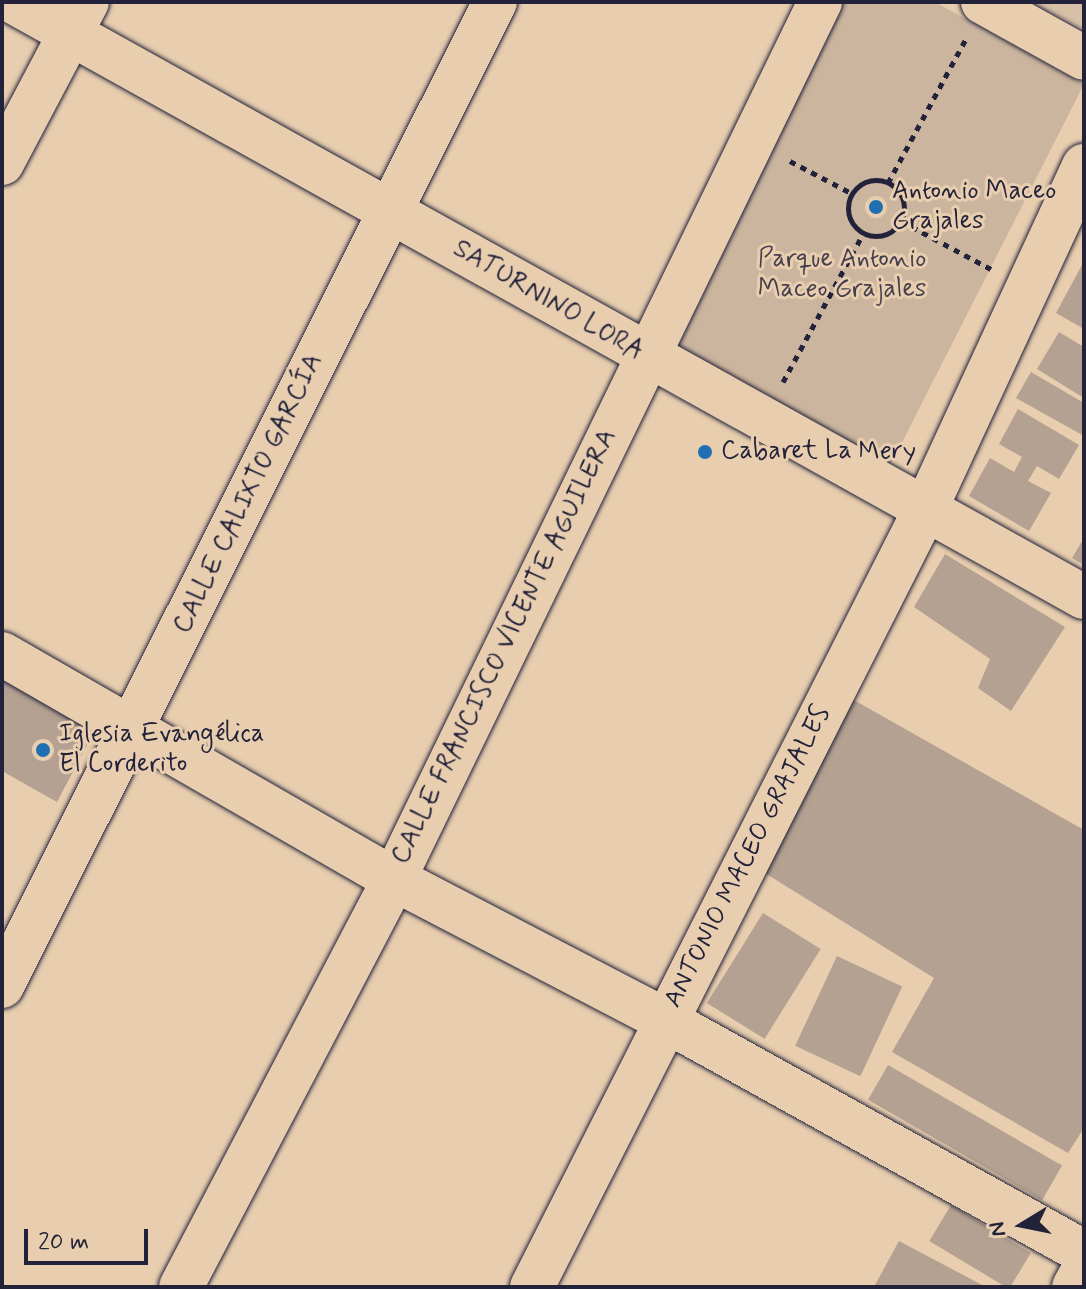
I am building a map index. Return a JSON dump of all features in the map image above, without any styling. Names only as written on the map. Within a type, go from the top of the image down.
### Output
[{"type":"street","name":"SATURNINO LORA","points":[[14,2],[79,18],[390,210],[645,357],[1084,597]]},
{"type":"street","name":"CALLE CALIXTO GARCÍA","points":[[2,986],[495,2]]},
{"type":"street","name":"CALLE FRANCISCO VICENTE AGUILERA","points":[[181,1287],[394,879],[750,140],[820,2]]},
{"type":"street","points":[[984,3],[1084,58]]},
{"type":"street","points":[[2,163],[79,18]]},
{"type":"street","name":"ANTONIO MACEO GRAJALES","points":[[532,1287],[926,508],[1084,166]]},
{"type":"street","points":[[2,654],[394,879],[665,1020],[1084,1252]]},
{"type":"street","points":[[1074,1287],[1084,1269]]},
{"type":"path","points":[[888,183],[984,3]]},
{"type":"path","points":[[750,140],[851,193]]},
{"type":"path","points":[[874,180],[888,183],[901,194],[901,221],[888,234],[863,234],[850,220],[851,193],[874,180]]},
{"type":"path","points":[[901,221],[1028,288]]},
{"type":"path","points":[[761,421],[863,234]]},
{"type":"shaded area","points":[[1029,2],[1084,2],[1084,29]]},
{"type":"green space","name":"Parque Antonio Maceo Grajales","points":[[837,2],[935,2],[1084,84],[890,466],[659,344]]},
{"type":"building","points":[[1082,265],[1084,267],[1084,329],[1056,313]]},
{"type":"building","points":[[1059,332],[1084,347],[1084,398],[1037,369]]},
{"type":"building","points":[[1031,372],[1084,403],[1084,436],[1016,398]]},
{"type":"building","points":[[1018,409],[1079,445],[1059,479],[1037,466],[1028,481],[1051,493],[1029,531],[969,496],[990,458],[1014,472],[1022,457],[999,444]]},
{"type":"building","points":[[1084,538],[1084,565],[1072,558]]},
{"type":"building","points":[[945,554],[1065,627],[1011,711],[978,688],[990,659],[914,607]]},
{"type":"building","name":"Iglesia Evangélica El Corderito","points":[[2,673],[96,728],[57,802],[2,771]]},
{"type":"building","points":[[852,699],[1084,830],[1084,1128],[1068,1153],[892,1052],[934,978],[760,870]]},
{"type":"building","points":[[763,913],[821,949],[764,1039],[707,1003]]},
{"type":"building","points":[[837,956],[902,986],[860,1076],[795,1046]]},
{"type":"building","points":[[888,1065],[1062,1166],[1042,1200],[868,1100]]},
{"type":"building","points":[[951,1205],[1031,1253],[1010,1287],[1006,1287],[929,1241]]},
{"type":"building","points":[[899,1241],[986,1287],[875,1285]]},
{"type":"place","name":"Antonio Maceo Grajales","points":[[876,207]]},
{"type":"place","name":"Cabaret La Mery","points":[[705,452]]},
{"type":"place","name":"Iglesia Evangélica El Corderito","points":[[43,750]]}]
